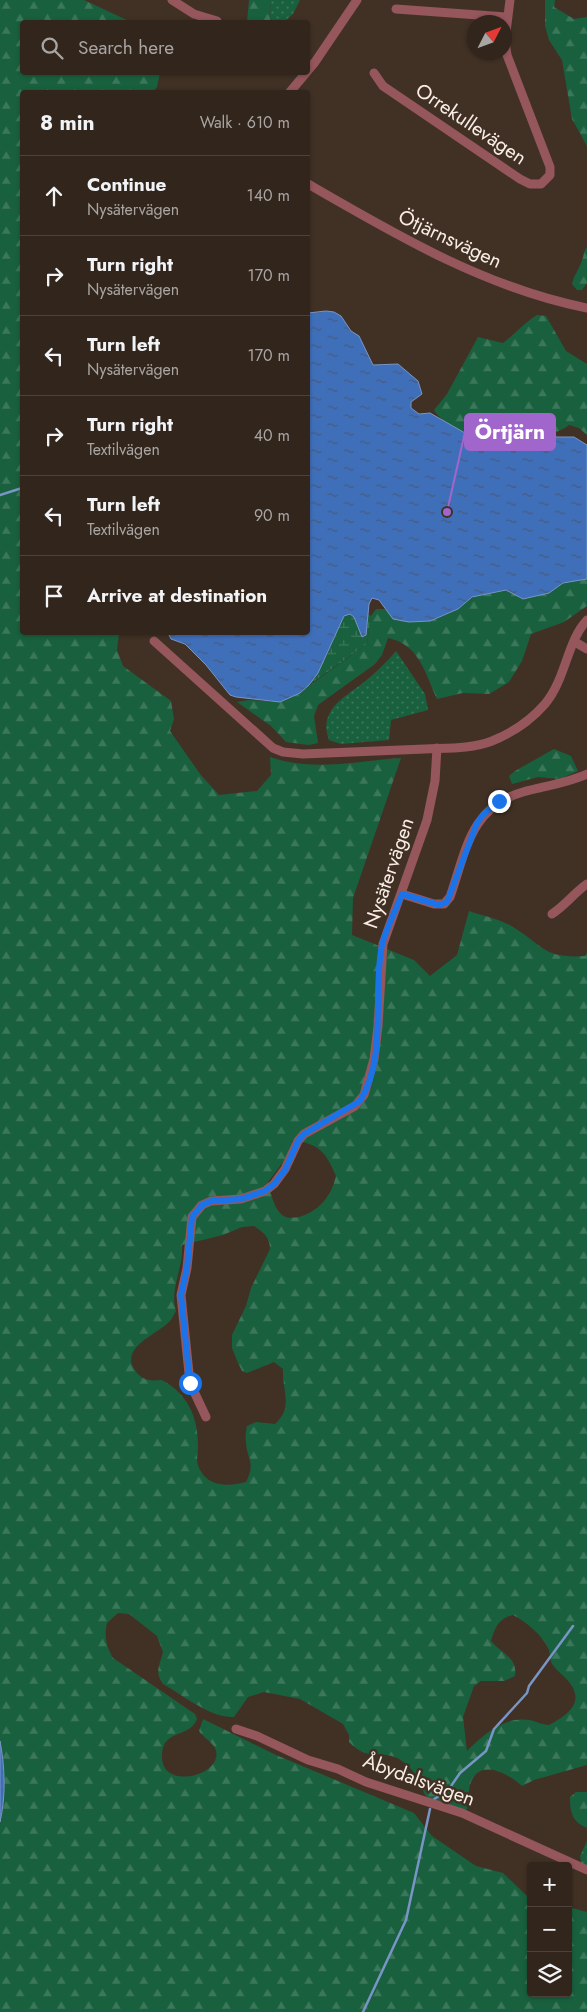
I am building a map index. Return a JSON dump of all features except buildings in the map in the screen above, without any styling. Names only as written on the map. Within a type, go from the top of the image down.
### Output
[{"type":"street","points":[[172,0],[194,14],[214,20]]},
{"type":"street","points":[[310,68],[357,0]]},
{"type":"street","name":"Orrekullevägen","points":[[506,15],[510,0]]},
{"type":"street","points":[[396,9],[478,15]]},
{"type":"street","name":"Orrekullevägen","points":[[374,73],[383,86],[520,179],[530,184],[542,184],[550,175],[550,168],[509,60]]},
{"type":"street","points":[[292,90],[304,75]]},
{"type":"street","name":"Ötjärnsvägen","points":[[310,185],[411,244],[494,280],[587,308]]},
{"type":"street","points":[[154,641],[273,748],[283,752],[303,754],[437,748],[470,746],[491,742],[522,725],[545,705],[552,694],[561,679],[575,642],[587,620]]},
{"type":"street","points":[[575,642],[587,649]]},
{"type":"street","name":"Nysätervägen","points":[[206,1417],[190,1383],[181,1295],[187,1268],[192,1217],[202,1205],[211,1201],[241,1199],[265,1191],[274,1184],[285,1170],[298,1141],[304,1134],[360,1101],[374,1059],[378,1026],[382,944],[402,894],[432,800],[437,748]]},
{"type":"street","points":[[402,894],[434,904],[444,904],[450,896],[472,833],[483,815],[491,807],[516,794],[587,774]]},
{"type":"street","points":[[552,914],[566,905],[587,884]]},
{"type":"street","name":"Åbydalsvägen","points":[[236,1729],[257,1736],[308,1760],[338,1768],[366,1782],[462,1813],[571,1861],[587,1870]]},
{"type":"green space","points":[[0,0],[84,0],[127,20],[20,20],[20,75],[160,75],[155,90],[20,90],[20,635],[119,635],[117,650],[123,666],[171,701],[174,719],[170,731],[200,774],[219,795],[257,791],[271,775],[270,757],[302,764],[318,765],[401,758],[353,898],[352,935],[414,960],[430,976],[457,955],[469,911],[508,924],[552,953],[585,956],[587,953],[587,1765],[534,1780],[522,1786],[509,1776],[494,1770],[480,1772],[474,1776],[470,1785],[467,1809],[461,1814],[442,1807],[429,1799],[424,1793],[416,1775],[403,1761],[388,1755],[367,1753],[356,1748],[349,1742],[349,1735],[343,1724],[300,1699],[264,1692],[248,1697],[234,1717],[216,1714],[188,1700],[163,1684],[160,1680],[158,1672],[163,1652],[157,1636],[129,1614],[118,1613],[107,1623],[107,1645],[113,1658],[195,1714],[197,1719],[193,1725],[167,1740],[164,1746],[162,1754],[164,1766],[171,1773],[181,1776],[192,1776],[203,1772],[211,1766],[216,1758],[215,1748],[199,1731],[203,1719],[276,1755],[414,1813],[432,1836],[476,1866],[503,1873],[527,1896],[527,1997],[572,1997],[572,1908],[587,1912],[587,2012],[0,2012],[0,1822],[4,1781],[0,1741]],"holes":[[[293,1140],[309,1144],[321,1150],[329,1161],[336,1176],[334,1184],[327,1197],[313,1211],[299,1217],[285,1217],[276,1207],[268,1182],[286,1158]],[[254,1226],[267,1238],[270,1249],[251,1288],[246,1306],[232,1335],[232,1348],[242,1371],[247,1373],[274,1362],[283,1369],[286,1405],[281,1418],[275,1424],[256,1422],[247,1426],[246,1440],[251,1465],[246,1482],[232,1485],[218,1484],[206,1478],[198,1465],[198,1435],[190,1407],[185,1399],[179,1392],[162,1380],[142,1378],[132,1364],[131,1356],[141,1343],[170,1321],[176,1311],[174,1295],[181,1262],[182,1245],[223,1235],[242,1227]],[[513,1615],[524,1621],[543,1640],[549,1650],[551,1662],[567,1679],[574,1690],[575,1702],[567,1713],[549,1725],[529,1720],[511,1721],[487,1733],[467,1751],[463,1717],[474,1686],[481,1681],[504,1681],[515,1676],[514,1665],[511,1660],[491,1641],[494,1631],[498,1624],[508,1616]]]},
{"type":"green space","points":[[249,0],[271,0],[270,20],[247,20]]},
{"type":"green space","points":[[271,0],[300,0],[293,14],[286,20],[270,20]]},
{"type":"green space","points":[[545,0],[555,0],[554,7],[574,19],[587,17],[587,146],[572,119],[562,60],[549,40],[545,26]]},
{"type":"green space","points":[[587,247],[587,283],[582,290],[577,290],[572,284]]},
{"type":"green space","points":[[537,315],[546,316],[566,351],[587,364],[587,435],[579,428],[569,425],[555,432],[530,431],[504,437],[481,436],[459,430],[440,418],[434,410],[447,394],[478,337],[503,343]]},
{"type":"green space","points":[[587,579],[587,606],[564,622],[531,634],[522,661],[509,682],[489,694],[463,693],[437,699],[420,661],[414,653],[399,641],[388,638],[382,655],[375,664],[318,705],[314,716],[318,743],[309,745],[286,742],[271,726],[237,702],[249,700],[281,702],[299,693],[367,644],[371,616],[376,609],[385,609],[392,616],[400,620],[419,622],[447,614],[458,609],[470,599],[480,595],[506,590],[523,599],[549,593],[563,583]]},
{"type":"green space","points":[[350,613],[354,617],[362,637],[366,634],[368,614],[371,616],[367,644],[309,685],[327,655],[341,619]]},
{"type":"green space","points":[[396,651],[425,694],[428,710],[391,720],[389,740],[341,744],[329,740],[326,730],[327,721],[334,706],[376,672]]},
{"type":"green space","points":[[554,749],[571,756],[578,771],[560,779],[538,777],[512,784],[509,776],[515,771]]},
{"type":"green space","points":[[576,1792],[587,1792],[587,1828],[575,1820],[571,1812],[570,1797]]},
{"type":"green space","points":[[587,1841],[587,1870],[582,1867],[580,1856]]},
{"type":"water","points":[[326,311],[334,312],[341,316],[351,331],[359,336],[373,365],[398,364],[418,381],[422,394],[411,402],[411,408],[419,414],[430,413],[465,433],[513,437],[535,431],[557,437],[574,437],[587,445],[587,579],[563,583],[549,593],[523,599],[506,590],[472,597],[458,609],[430,621],[409,622],[393,619],[379,600],[372,598],[369,604],[366,635],[362,637],[354,617],[350,614],[344,616],[318,673],[300,693],[280,702],[236,697],[230,695],[206,665],[185,644],[171,639],[169,635],[310,635],[310,313]]},
{"type":"water","points":[[0,1741],[4,1782],[0,1822]]},
{"type":"waterway","points":[[0,495],[20,489]]},
{"type":"waterway","points":[[433,1800],[449,1789],[460,1773],[486,1751],[494,1729],[527,1693],[529,1686],[573,1626]]},
{"type":"waterway","points":[[363,2012],[406,1920],[430,1809]]},
{"type":"place","name":"Örtjärn","points":[[447,512]]},
{"type":"route","points":[[190,1383],[181,1295],[186,1276],[192,1217],[202,1205],[211,1201],[241,1199],[265,1191],[274,1184],[285,1170],[298,1141],[304,1134],[328,1119],[355,1106],[360,1101],[364,1095],[374,1059],[378,1026],[382,944],[402,894],[439,905],[447,902],[467,845],[477,823],[499,801]]}]
